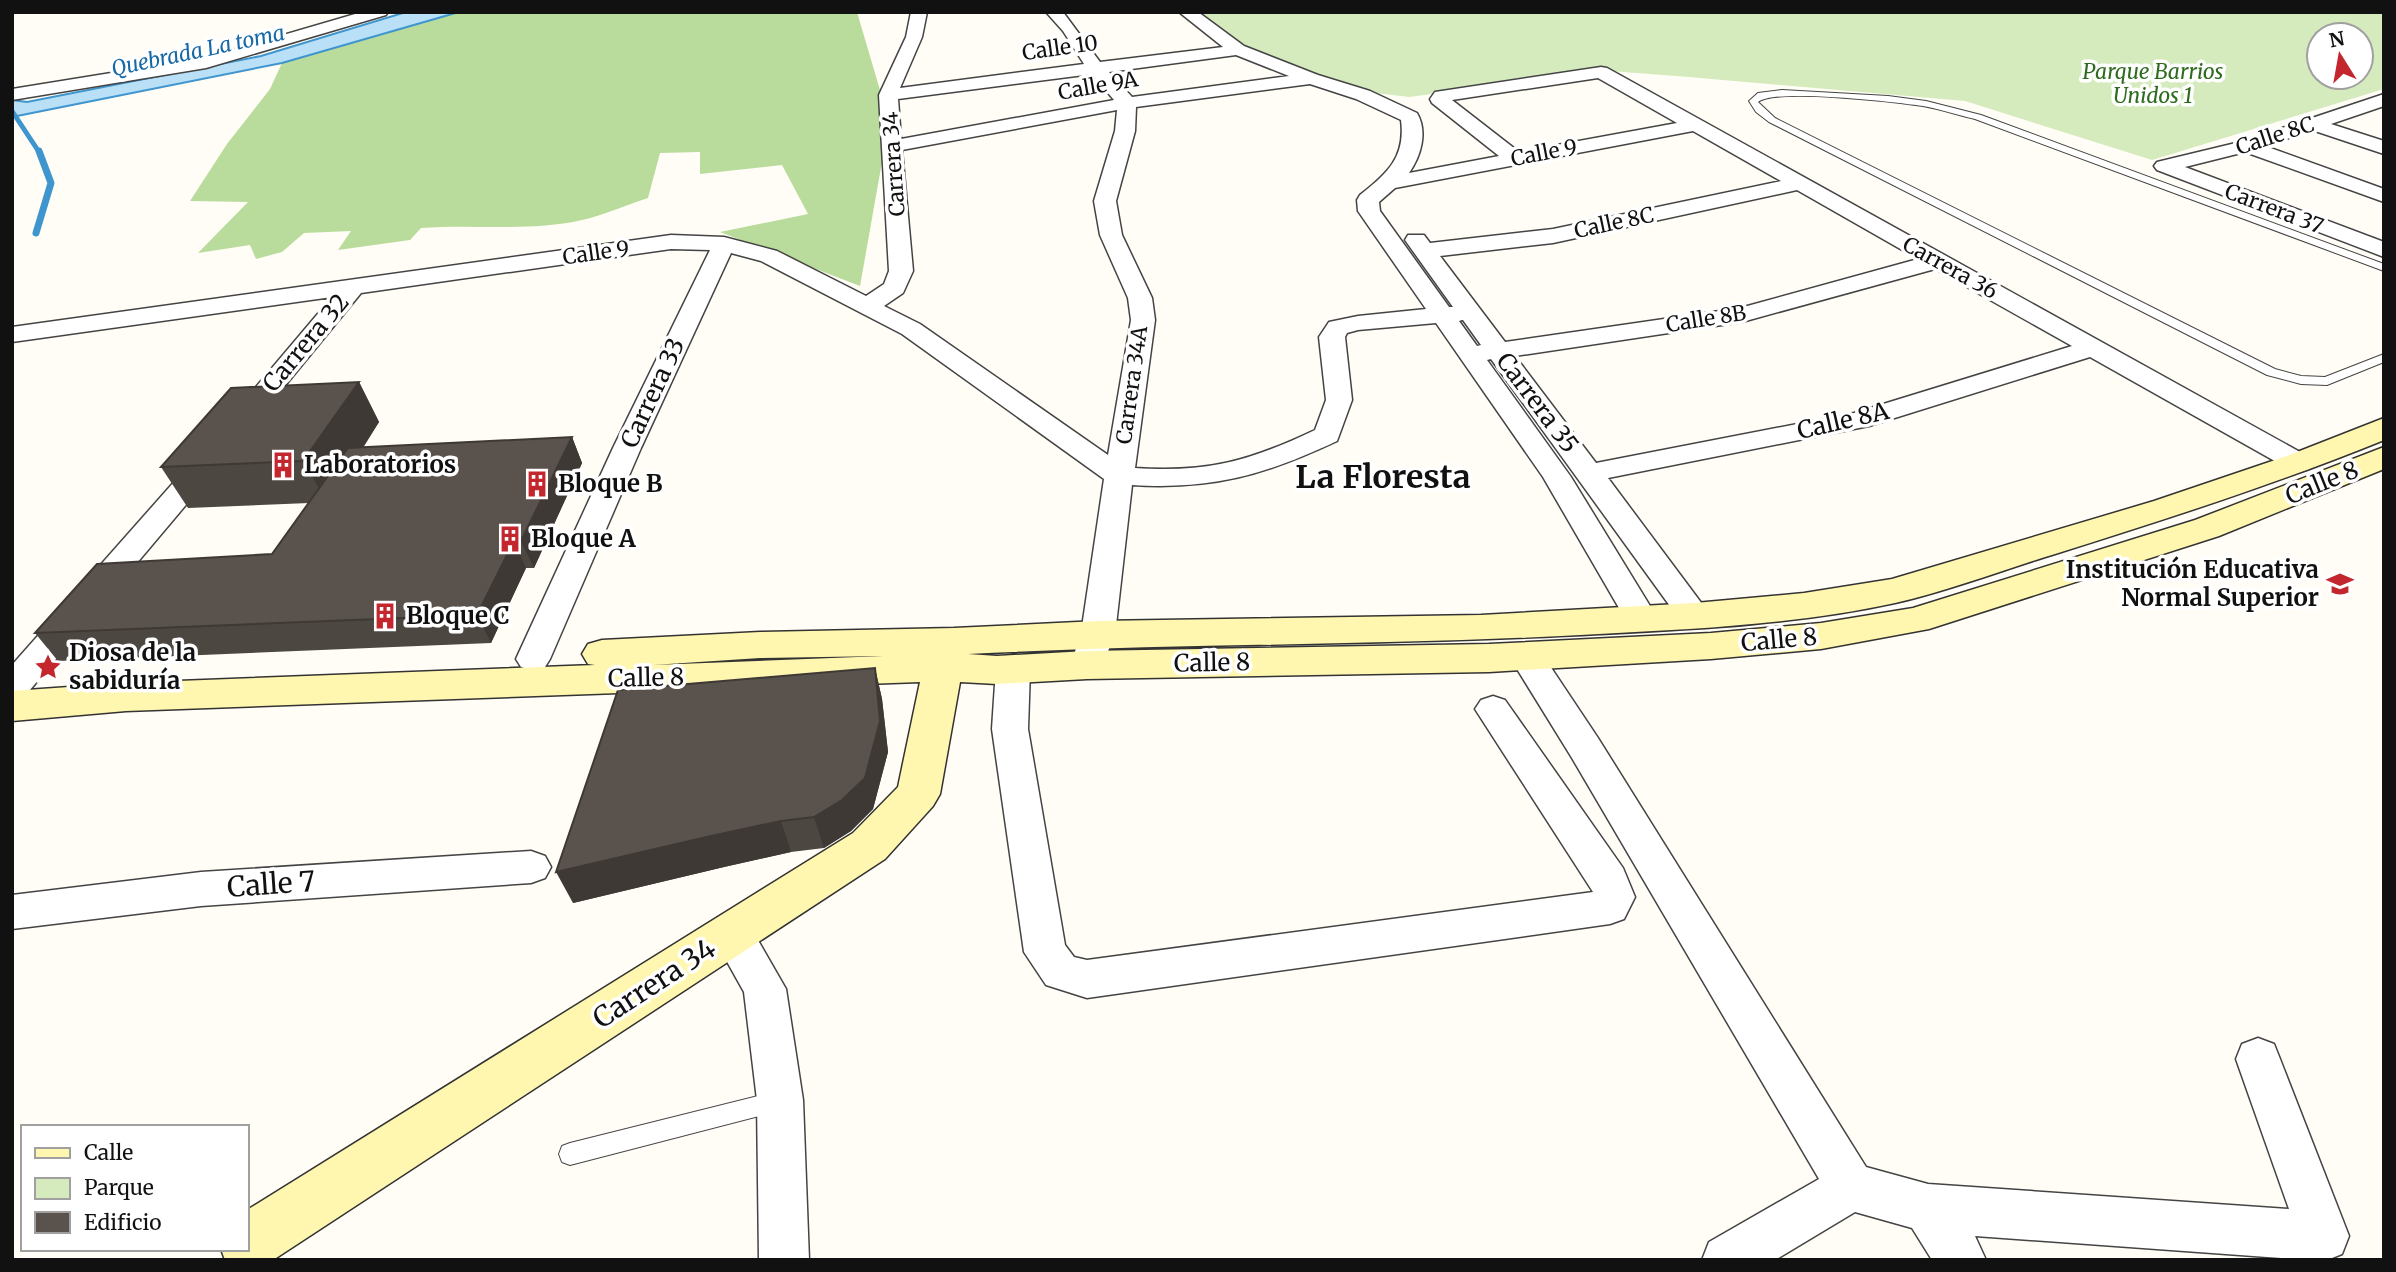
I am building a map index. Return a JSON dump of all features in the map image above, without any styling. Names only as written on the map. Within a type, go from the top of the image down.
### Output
[{"type":"main road","name":"Calle 8","points":[[14,688],[126,698],[498,681],[688,678],[949,654],[1093,649],[1695,616],[1804,605],[1895,591],[2166,508],[2299,463],[2384,428]]},
{"type":"main road","name":"Calle 8","points":[[14,688],[760,645],[949,654],[1013,669],[1093,649],[1526,656],[1711,646],[1822,636],[1916,620],[2207,528],[2384,457]]},
{"type":"main road","name":"Carrera 34","points":[[248,1242],[869,846],[918,794],[949,654]]},
{"type":"street","points":[[13,95],[206,62],[380,12]]},
{"type":"street","name":"Carrera 34","points":[[867,306],[895,288],[901,271],[888,95],[914,37],[919,12]]},
{"type":"street","points":[[1054,12],[1069,28],[1094,66],[1127,103]]},
{"type":"street","name":"Carrera 35","points":[[1187,12],[1238,50],[1312,79],[1363,95],[1410,117],[1415,137],[1407,162],[1386,186],[1368,200],[1368,211],[1557,477],[1642,619]]},
{"type":"street","name":"Calle 10","points":[[888,95],[1094,66],[1238,50]]},
{"type":"street","name":"Carrera 36","points":[[1515,159],[1438,99],[1442,96],[1601,72],[2299,463]]},
{"type":"street","name":"Calle 9A","points":[[893,146],[1127,103],[1312,79]]},
{"type":"street","name":"Calle 8C","points":[[2164,166],[2246,146],[2384,100]]},
{"type":"street","name":"Carrera 34A","points":[[1093,649],[1143,320],[1140,298],[1111,235],[1105,201],[1125,131],[1127,103]]},
{"type":"street","points":[[2312,124],[2384,148]]},
{"type":"street","name":"Calle 9","points":[[1386,186],[1696,125]]},
{"type":"street","points":[[2246,146],[2384,196]]},
{"type":"street","name":"Carrera 37","points":[[2164,166],[2384,250]]},
{"type":"street","name":"Calle 8C","points":[[1424,251],[1553,236],[1801,183]]},
{"type":"street","name":"Carrera 35","points":[[1386,186],[1424,251],[1695,616]]},
{"type":"street","points":[[2309,223],[2384,202]]},
{"type":"street","name":"Calle 9","points":[[12,335],[671,242],[724,244],[768,256],[911,329],[1119,476]]},
{"type":"street","name":"Carrera 33","points":[[533,659],[627,448],[724,244]]},
{"type":"street","name":"Calle 8B","points":[[1471,355],[1742,315],[1937,261]]},
{"type":"street","name":"Carrera 32","points":[[14,688],[153,527],[355,285]]},
{"type":"street","points":[[1119,476],[1194,478],[1254,465],[1299,449],[1327,435],[1339,400],[1332,337],[1338,327],[1472,313]]},
{"type":"street","name":"Calle 8A","points":[[1589,473],[1859,420],[2092,348]]},
{"type":"street","points":[[1526,656],[1585,748],[1851,1187],[1928,1208],[2325,1236],[2258,1059]]},
{"type":"street","points":[[1013,669],[1010,729],[1045,952],[1061,972],[1087,979],[1609,907],[1615,897],[1609,880],[1493,709]]},
{"type":"street","name":"Calle 7","points":[[12,912],[201,889],[531,867]]},
{"type":"street","points":[[732,933],[765,989],[780,1100],[784,1260]]},
{"type":"street","points":[[1727,1260],[1851,1187]]},
{"type":"street","points":[[1928,1208],[1961,1260]]},
{"type":"lane","points":[[2384,268],[1978,117],[1926,104],[1888,99],[1782,93],[1761,95],[1754,101],[1759,110],[1772,120],[2271,372],[2301,380],[2327,381],[2384,358]]},
{"type":"lane","points":[[570,1154],[780,1100]]},
{"type":"green space","points":[[459,12],[857,12],[882,97],[885,145],[860,286],[720,232],[808,214],[782,165],[700,174],[700,152],[660,153],[648,198],[582,220],[522,227],[421,228],[410,240],[338,250],[351,231],[304,233],[282,252],[256,259],[250,245],[198,253],[248,202],[190,201],[227,144],[270,89],[282,63]]},
{"type":"green space","name":"Parque Barrios Unidos 1","points":[[1192,12],[2384,12],[2384,89],[2152,160],[1965,101],[1689,77],[1597,70],[1410,97],[1365,92],[1251,49]]},
{"type":"water","points":[[406,12],[459,12],[282,63],[12,117],[12,100],[27,102],[261,56]]},
{"type":"building","points":[[359,382],[303,461],[161,467],[231,388]]},
{"type":"building","points":[[572,437],[521,541],[514,541],[477,615],[35,633],[97,564],[272,554],[348,448]]},
{"type":"building","points":[[875,668],[880,721],[865,778],[842,800],[814,817],[781,821],[556,872],[618,690]]},
{"type":"waterway","points":[[12,111],[39,152]]},
{"type":"waterway","points":[[36,233],[51,183],[39,151]]},
{"type":"place","name":"Laboratorios","points":[[283,465]]},
{"type":"place","name":"Bloque B","points":[[537,484]]},
{"type":"place","name":"Bloque A","points":[[510,539]]},
{"type":"place","name":"Institución Educativa Normal Superior","points":[[2340,584]]},
{"type":"place","name":"Bloque C","points":[[385,616]]},
{"type":"place","name":"Diosa de la sabiduría","points":[[48,667]]},
{"type":"district","name":"La Floresta","points":[[1383,477]]},
{"type":"water label","name":"Quebrada La toma","points":[[198,51]]}]
